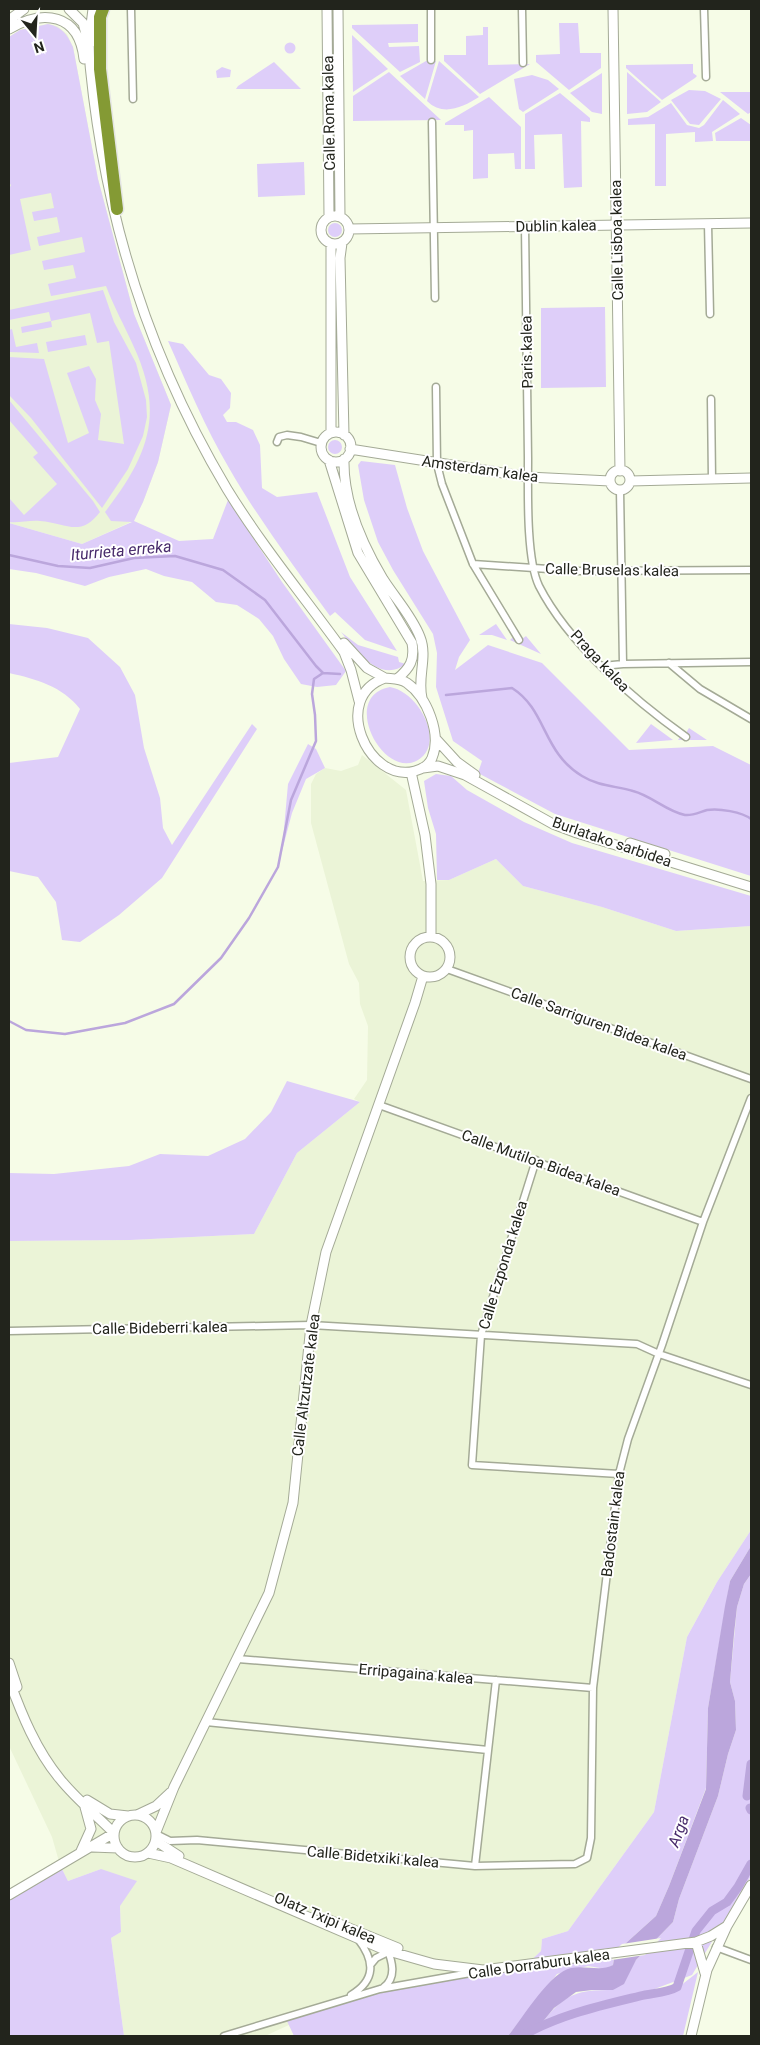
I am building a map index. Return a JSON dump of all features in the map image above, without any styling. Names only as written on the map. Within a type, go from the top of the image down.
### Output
[{"type":"highway","points":[[103,9],[100,17],[100,69],[115,210]]},
{"type":"main road","points":[[9,20],[24,9]]},
{"type":"main road","points":[[70,9],[83,23],[88,41],[100,152],[133,282],[151,335],[183,409],[227,488],[256,533],[344,652],[359,701],[358,729],[364,744],[375,758],[387,767],[400,772],[411,772],[423,768],[431,760],[436,739],[433,724],[422,700],[419,680],[424,653],[422,640],[384,580],[363,539],[350,498],[344,459]]},
{"type":"main road","points":[[93,9],[91,25],[98,99],[115,210],[137,281],[182,395],[225,475],[260,531],[350,651],[367,668],[385,678]]},
{"type":"main road","name":"Calle Roma kalea","points":[[327,9],[329,217]]},
{"type":"main road","name":"Calle Roma kalea","points":[[338,9],[340,217]]},
{"type":"main road","name":"Calle Lisboa kalea","points":[[614,9],[620,470]]},
{"type":"main road","points":[[9,28],[26,20],[42,16],[57,19],[70,26],[77,35],[83,52],[104,193],[115,210]]},
{"type":"main road","points":[[331,244],[331,433],[321,443],[324,456],[329,460],[337,462],[344,459],[350,449],[350,444],[344,435],[342,243],[349,235],[349,229],[348,224],[340,217],[329,217],[321,231],[322,236],[331,244],[342,243]]},
{"type":"main road","name":"Dublin kalea","points":[[349,229],[751,223]]},
{"type":"main road","points":[[331,433],[344,435]]},
{"type":"main road","name":"Amsterdam kalea","points":[[350,449],[528,477],[610,481]]},
{"type":"main road","points":[[329,460],[358,553],[412,643],[413,657],[411,665],[397,679]]},
{"type":"main road","points":[[620,470],[627,474],[630,481],[627,487],[620,490],[614,488],[610,481],[613,474],[620,470]]},
{"type":"main road","points":[[630,481],[751,478]]},
{"type":"main road","points":[[359,701],[373,682],[385,678],[406,682],[422,700]]},
{"type":"main road","name":"Burlatako sarbidea","points":[[436,739],[456,762],[471,773],[556,821],[751,881]]},
{"type":"main road","name":"Burlatako sarbidea","points":[[423,768],[438,766],[465,775],[545,820],[577,833],[751,887]]},
{"type":"main road","points":[[411,772],[425,836],[430,874],[430,936]]},
{"type":"main road","points":[[430,936],[443,940],[450,951],[451,957],[447,969],[436,976],[423,976],[412,966],[410,953],[418,941],[430,936]]},
{"type":"main road","name":"Calle Altzutzate kalea","points":[[156,1836],[174,1788],[269,1593],[292,1503],[311,1325],[326,1252],[423,976]]},
{"type":"main road","points":[[9,1663],[36,1734],[52,1761],[72,1786],[98,1809],[110,1814],[132,1816],[150,1821],[156,1836],[148,1853],[134,1857],[127,1856],[118,1848],[108,1846],[83,1851]]},
{"type":"main road","points":[[9,1680],[33,1739],[46,1762],[60,1780],[114,1833],[118,1848]]},
{"type":"main road","points":[[9,1895],[114,1833],[119,1823],[156,1806],[174,1788]]},
{"type":"main road","points":[[83,1851],[91,1829],[84,1804]]},
{"type":"main road","name":"Olatz Txipi kalea","points":[[156,1836],[173,1854],[387,1947],[434,1964],[483,1970]]},
{"type":"main road","name":"Olatz Txipi kalea","points":[[148,1853],[171,1858],[358,1939],[456,1963],[503,1967]]},
{"type":"main road","points":[[691,2036],[706,1973],[716,1947],[751,1885]]},
{"type":"main road","name":"Calle Dorraburu kalea","points":[[483,1970],[696,1942],[711,1936],[727,1926]]},
{"type":"main road","points":[[696,1942],[706,1973]]},
{"type":"main road","name":"Calle Dorraburu kalea","points":[[696,1942],[716,1947]]},
{"type":"street","points":[[131,9],[133,99]]},
{"type":"street","points":[[431,9],[431,60]]},
{"type":"street","points":[[522,9],[523,63]]},
{"type":"street","points":[[704,9],[706,77]]},
{"type":"street","points":[[432,122],[435,298]]},
{"type":"street","points":[[708,224],[710,314]]},
{"type":"street","name":"Paris kalea","points":[[525,226],[528,477],[532,569]]},
{"type":"street","points":[[436,387],[437,464],[451,509],[473,564],[519,640]]},
{"type":"street","points":[[711,399],[712,479]]},
{"type":"street","points":[[277,442],[279,437],[287,435],[321,443]]},
{"type":"street","points":[[620,490],[623,664]]},
{"type":"street","name":"Calle Bruselas kalea","points":[[473,564],[532,569],[621,572],[751,570]]},
{"type":"street","name":"Praga kalea","points":[[532,569],[557,613],[602,666],[642,704],[686,737]]},
{"type":"street","points":[[602,666],[751,662]]},
{"type":"street","points":[[669,663],[700,689],[751,719]]},
{"type":"street","name":"Calle Sarriguren Bidea kalea","points":[[447,969],[751,1079]]},
{"type":"street","name":"Badostain kalea","points":[[475,1866],[575,1864],[587,1858],[591,1838],[593,1688],[618,1474],[628,1439],[659,1354],[703,1222],[751,1098]]},
{"type":"street","name":"Calle Mutiloa Bidea kalea","points":[[379,1105],[536,1160],[703,1222]]},
{"type":"street","name":"Calle Ezponda kalea","points":[[536,1160],[481,1335],[472,1464],[618,1474]]},
{"type":"street","name":"Calle Bideberri kalea","points":[[9,1331],[311,1325],[637,1344],[659,1354],[751,1384]]},
{"type":"street","name":"Erripagaina kalea","points":[[238,1659],[593,1688]]},
{"type":"street","points":[[475,1866],[496,1680]]},
{"type":"street","points":[[206,1722],[488,1750]]},
{"type":"street","name":"Calle Bidetxiki kalea","points":[[156,1836],[170,1841],[197,1840],[475,1866]]},
{"type":"street","points":[[358,1939],[364,1946],[371,1964],[370,1977],[372,1983],[381,1988],[392,1976],[392,1959],[387,1947],[371,1964]]},
{"type":"street","points":[[716,1947],[751,1960]]},
{"type":"street","name":"Calle Dorraburu kalea","points":[[224,2036],[381,1988],[483,1970]]},
{"type":"street","name":"Calle Dorraburu kalea","points":[[341,2001],[361,1988],[370,1977]]},
{"type":"shaded area","points":[[559,23],[578,23],[580,53],[601,53],[601,68],[569,90],[536,62],[536,55],[560,54]]},
{"type":"shaded area","points":[[48,24],[57,26],[67,34],[73,47],[98,179],[134,314],[171,405],[158,462],[143,502],[133,521],[82,544],[9,523],[9,37],[20,30]]},
{"type":"shaded area","points":[[48,24],[64,32],[73,47],[98,179],[134,314],[171,405],[158,462],[134,521],[179,541],[213,539],[228,500],[282,582],[346,671],[336,685],[317,687],[301,684],[284,659],[273,636],[259,619],[237,605],[216,602],[192,582],[164,576],[146,569],[109,577],[85,586],[36,573],[9,569],[9,523],[82,544],[132,522],[111,521],[105,512],[120,491],[142,452],[148,433],[150,413],[143,369],[106,286],[51,296],[48,284],[76,278],[73,265],[44,270],[42,261],[85,252],[82,237],[39,246],[37,237],[60,232],[57,217],[34,221],[32,212],[54,208],[51,193],[20,199],[31,250],[9,255],[9,189],[11,185],[9,183],[9,37],[20,30]]},
{"type":"shaded area","points":[[418,24],[418,42],[388,43],[389,47],[419,46],[420,62],[400,72],[352,28],[352,25]]},
{"type":"shaded area","points":[[483,27],[488,27],[488,65],[530,64],[480,94],[444,61],[444,55],[466,55],[466,36],[483,35]]},
{"type":"shaded area","points":[[352,35],[388,69],[353,92]]},
{"type":"shaded area","points":[[290,42],[296,48],[290,54],[284,48]]},
{"type":"shaded area","points":[[426,61],[436,61],[425,99],[400,76]]},
{"type":"shaded area","points":[[439,61],[479,97],[453,109],[440,109],[427,101]]},
{"type":"shaded area","points":[[274,62],[301,89],[236,89],[238,86]]},
{"type":"shaded area","points":[[693,64],[693,73],[697,76],[662,100],[626,68],[626,65]]},
{"type":"shaded area","points":[[222,67],[231,70],[230,77],[217,78],[216,71]]},
{"type":"shaded area","points":[[389,72],[441,120],[353,121],[353,96]]},
{"type":"shaded area","points":[[627,72],[661,102],[647,112],[627,114]]},
{"type":"shaded area","points":[[602,73],[602,114],[592,112],[570,93]]},
{"type":"shaded area","points":[[532,75],[548,80],[559,89],[523,112],[519,109],[514,79]]},
{"type":"shaded area","points":[[689,90],[705,91],[721,99],[699,125],[690,124],[671,100]]},
{"type":"shaded area","points":[[720,92],[751,92],[751,112],[748,114]]},
{"type":"shaded area","points":[[560,93],[590,118],[590,122],[581,121],[582,187],[564,188],[562,134],[534,135],[535,169],[525,169],[525,114]]},
{"type":"shaded area","points":[[489,97],[521,127],[521,169],[515,169],[514,153],[488,154],[488,178],[473,179],[473,130],[464,131],[464,125],[445,125],[445,123]]},
{"type":"shaded area","points":[[723,100],[740,114],[712,132],[713,141],[695,142],[695,132],[666,134],[666,186],[655,186],[655,124],[628,125],[628,119],[648,117],[671,103],[687,125],[699,128],[704,125]]},
{"type":"shaded area","points":[[741,118],[751,125],[751,141],[716,141],[715,133]]},
{"type":"shaded area","points":[[304,162],[305,195],[258,197],[257,164]]},
{"type":"shaded area","points":[[335,223],[340,225],[342,230],[340,235],[335,237],[330,235],[328,230],[330,225]]},
{"type":"shaded area","points":[[103,290],[114,322],[136,363],[146,400],[147,417],[143,436],[128,469],[102,508],[31,418],[9,395],[9,357],[44,359],[68,443],[89,433],[67,373],[89,366],[96,379],[95,400],[101,414],[98,440],[124,444],[109,341],[97,343],[90,313],[51,321],[49,312],[9,320],[9,310]]},
{"type":"shaded area","points":[[605,307],[606,387],[541,388],[541,308]]},
{"type":"shaded area","points":[[51,321],[52,327],[22,333],[21,327]]},
{"type":"shaded area","points":[[12,329],[16,347],[37,343],[39,353],[9,352],[9,330]]},
{"type":"shaded area","points":[[85,335],[87,345],[48,352],[46,342]]},
{"type":"shaded area","points":[[168,341],[183,344],[209,375],[221,379],[231,393],[230,408],[223,415],[227,422],[236,422],[253,430],[260,445],[262,488],[277,497],[317,492],[350,577],[397,651],[365,640],[335,612],[330,616],[265,525],[220,453]]},
{"type":"shaded area","points":[[9,400],[93,501],[100,512],[86,525],[73,527],[40,521],[9,522],[9,498],[24,515],[57,484],[33,457],[38,453],[9,420]]},
{"type":"shaded area","points":[[335,440],[340,442],[342,447],[340,452],[335,454],[330,452],[328,447],[330,442]]},
{"type":"shaded area","points":[[361,461],[395,465],[407,508],[423,551],[470,640],[459,657],[455,670],[488,645],[542,663],[629,750],[713,746],[751,765],[751,876],[555,814],[478,773],[482,761],[453,741],[436,687],[437,653],[433,634],[378,542],[364,500],[358,465]]},
{"type":"shaded area","points":[[9,624],[47,628],[88,638],[120,667],[135,695],[144,748],[160,798],[163,828],[172,845],[252,724],[257,729],[162,878],[119,915],[80,942],[62,940],[56,902],[38,877],[9,871],[9,763],[58,757],[80,709],[57,689],[39,681],[9,673]]},
{"type":"shaded area","points":[[496,624],[507,640],[492,635],[479,635]]},
{"type":"shaded area","points":[[341,632],[358,645],[398,657],[399,662],[406,664],[396,669],[378,668],[361,656]]},
{"type":"shaded area","points":[[526,636],[541,654],[510,640],[513,637],[518,642]]},
{"type":"shaded area","points":[[390,687],[401,691],[411,698],[425,719],[430,742],[426,752],[418,760],[405,763],[392,759],[380,749],[372,735],[367,720],[368,705],[375,694]]},
{"type":"shaded area","points":[[651,724],[673,740],[636,743]]},
{"type":"shaded area","points":[[689,728],[707,740],[678,740],[680,737],[685,739],[689,735],[686,733]]},
{"type":"shaded area","points":[[308,744],[316,749],[325,768],[306,779],[292,813],[282,851],[288,784]]},
{"type":"shaded area","points":[[362,755],[406,790],[423,881],[449,880],[496,859],[523,886],[602,907],[676,931],[751,926],[751,1530],[717,1582],[687,1637],[654,1812],[568,1931],[542,1939],[541,1951],[527,1964],[341,2001],[265,2036],[124,2036],[111,1938],[121,1932],[120,1906],[101,1869],[68,1881],[60,1865],[52,1837],[9,1746],[9,1241],[130,1240],[254,1234],[297,1153],[360,1102],[354,1099],[367,1080],[368,1026],[360,1004],[359,983],[349,964],[311,823],[311,784],[316,774],[325,768],[341,771],[358,765]]},
{"type":"shaded area","points":[[436,774],[451,776],[467,790],[524,822],[572,843],[751,896],[751,926],[676,931],[602,907],[523,886],[496,859],[449,880],[437,880],[436,834],[428,808],[424,781]]},
{"type":"shaded area","points":[[287,1081],[360,1102],[297,1153],[254,1234],[130,1240],[9,1241],[9,1173],[54,1174],[129,1166],[160,1154],[208,1156],[245,1139],[271,1112]]},
{"type":"shaded area","points":[[751,1530],[751,1546],[730,1581],[708,1708],[706,1788],[656,1916],[615,1953],[613,1965],[606,1969],[588,1966],[557,1974],[508,2036],[294,2036],[286,2019],[380,1989],[527,1964],[541,1951],[542,1939],[568,1931],[654,1812],[687,1637],[717,1582]]},
{"type":"shaded area","points":[[751,1546],[751,1574],[744,1584],[737,1607],[730,1682],[735,1701],[736,1730],[718,1796],[679,1899],[673,1922],[636,1960],[624,1984],[613,1990],[576,1992],[554,2008],[531,2036],[508,2036],[537,1997],[554,1978],[571,1968],[603,1968],[613,1965],[615,1953],[656,1916],[706,1789],[708,1708],[725,1606],[730,1581]]},
{"type":"shaded area","points":[[751,1574],[751,1876],[692,1975],[641,1994],[560,2015],[547,2022],[642,1996],[671,1993],[698,1972],[683,2036],[531,2036],[549,2014],[565,2000],[584,1992],[613,1990],[636,1960],[673,1922],[679,1899],[718,1796],[736,1730],[735,1701],[730,1682],[737,1607],[744,1584]]},
{"type":"shaded area","points":[[60,1865],[68,1881],[101,1869],[137,1881],[120,1906],[121,1932],[111,1938],[124,2036],[9,2036],[9,1895]]},
{"type":"pier","points":[[661,1938],[645,1955],[612,1960],[613,1952],[622,1944]]},
{"type":"waterway","name":"Iturrieta erreka","points":[[9,555],[58,566],[90,568],[134,558],[175,556],[223,570],[265,600],[323,673],[340,674]]},
{"type":"waterway","points":[[9,1021],[26,1030],[65,1034],[125,1023],[174,1004],[221,958],[249,918],[278,867],[291,800],[316,741],[312,694],[314,679],[323,673]]},
{"type":"waterway","name":"Iturrieta erreka","points":[[446,695],[512,688],[532,708],[559,755],[582,776],[601,784],[640,793],[685,815],[707,810],[718,810],[730,811],[751,819]]},
{"type":"waterway","points":[[747,1796],[751,1764]]},
{"type":"waterway","points":[[522,2036],[550,2022],[579,2012],[640,1996],[664,1992],[677,1987],[696,1931],[712,1911],[727,1902],[751,1864]]},
{"type":"water label","name":"Arga","points":[[678,1831]]}]
